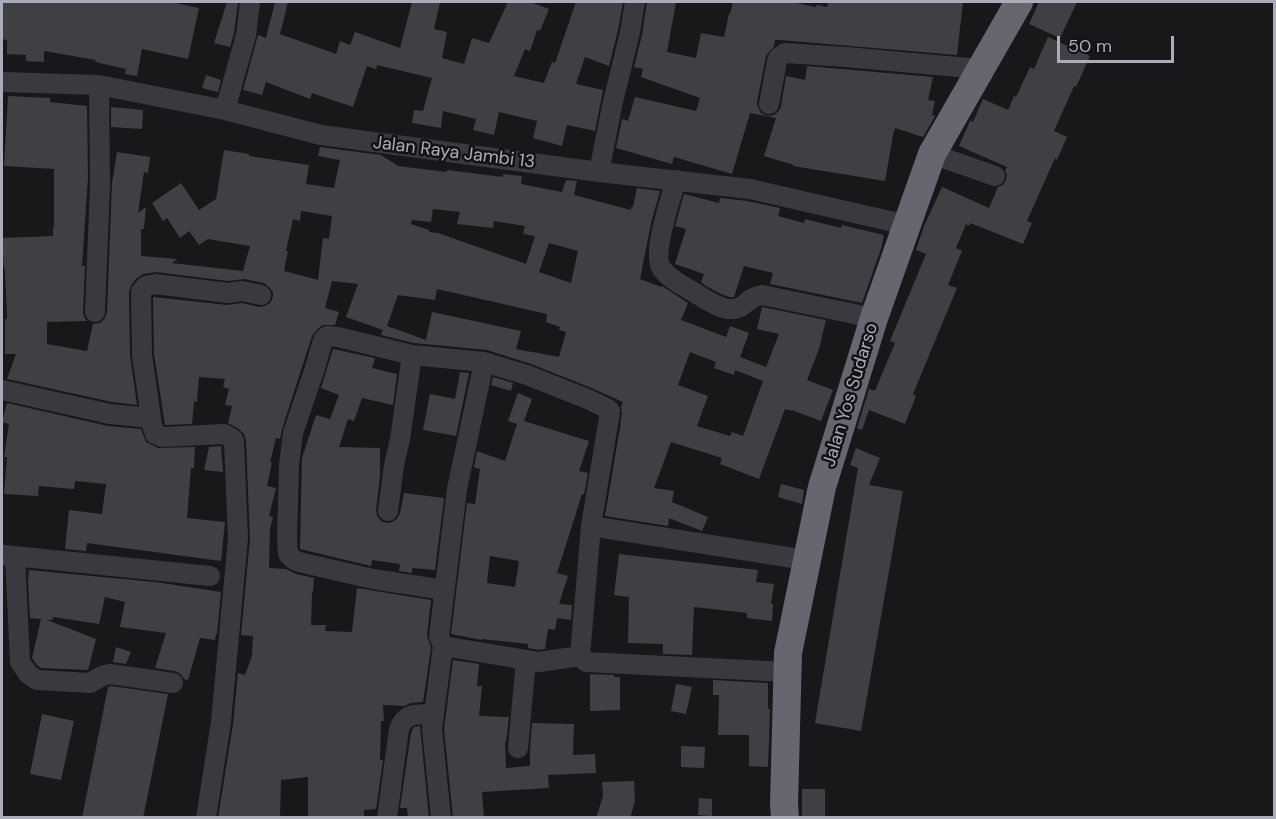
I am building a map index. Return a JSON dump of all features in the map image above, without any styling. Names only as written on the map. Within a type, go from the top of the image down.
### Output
[{"type":"highway","name":"Jalan Yos Sudarso","points":[[785,818],[788,653],[822,487],[874,318],[932,154],[1019,2]]},
{"type":"street","points":[[225,110],[246,35],[250,2]]},
{"type":"street","points":[[599,172],[635,2]]},
{"type":"street","points":[[768,104],[777,61],[785,53],[981,69]]},
{"type":"street","name":"Jalan Raya Jambi 13","points":[[2,82],[99,85],[225,110],[321,135],[599,172],[750,189],[907,225]]},
{"type":"street","points":[[95,312],[100,186],[99,85]]},
{"type":"street","points":[[932,154],[995,176]]},
{"type":"street","points":[[676,180],[658,253],[660,266],[674,280],[728,310],[738,308],[754,297],[762,295],[874,318]]},
{"type":"street","points":[[206,818],[221,722],[238,538],[234,441],[224,434],[159,436],[155,434],[142,355],[141,292],[146,286],[154,284],[228,293],[242,291],[261,295]]},
{"type":"street","points":[[444,590],[363,577],[298,562],[288,554],[289,465],[293,433],[323,340],[327,336],[412,355],[484,362],[527,375],[590,400],[610,411],[591,526],[580,656],[586,662],[788,672]]},
{"type":"street","points":[[388,511],[412,355]]},
{"type":"street","points":[[441,818],[432,729],[443,646],[439,636],[457,489],[484,362]]},
{"type":"street","points":[[2,390],[110,414],[151,418]]},
{"type":"street","points":[[591,526],[806,560]]},
{"type":"street","points":[[173,683],[110,674],[90,683],[37,680],[28,674],[20,662],[8,556],[210,576]]},
{"type":"street","points":[[443,646],[540,662],[580,656]]},
{"type":"street","points":[[518,748],[526,660]]},
{"type":"street","points":[[387,818],[402,721],[411,716],[434,714]]},
{"type":"building","points":[[2,2],[170,2],[199,8],[188,59],[142,49],[137,76],[125,74],[126,69],[95,62],[96,60],[44,51],[44,62],[26,61],[26,55],[7,54],[7,40],[2,39]]},
{"type":"building","points":[[227,2],[238,2],[230,47],[214,43]]},
{"type":"building","points":[[275,2],[288,2],[280,34],[336,54],[340,41],[350,45],[355,32],[400,48],[412,2],[440,2],[434,29],[447,32],[442,58],[464,64],[472,38],[489,43],[508,2],[530,2],[549,9],[540,31],[537,30],[530,51],[525,49],[514,76],[544,83],[552,62],[555,63],[576,2],[623,2],[609,66],[585,57],[576,84],[603,90],[595,131],[567,125],[562,146],[533,138],[537,121],[499,112],[494,135],[473,130],[476,119],[443,111],[441,128],[412,123],[414,110],[423,111],[432,78],[377,65],[376,69],[367,66],[353,107],[312,93],[310,99],[266,82],[262,95],[243,90],[258,35],[266,38]]},
{"type":"building","points":[[647,2],[676,2],[667,52],[696,58],[701,33],[724,37],[733,2],[791,2],[827,7],[828,2],[963,2],[957,55],[775,40],[774,46],[766,56],[757,102],[761,113],[767,116],[774,115],[781,107],[786,76],[805,80],[807,66],[933,77],[928,100],[935,101],[932,115],[935,116],[923,137],[895,128],[885,181],[793,166],[764,156],[776,118],[750,113],[732,174],[674,157],[672,164],[616,148],[622,119],[628,121],[635,97],[696,111],[700,98],[641,77],[643,69],[634,67]]},
{"type":"building","points":[[1039,2],[1077,2],[1060,38],[1029,24]]},
{"type":"building","points":[[1048,37],[1090,56],[1054,131],[1067,137],[1057,160],[1055,158],[1027,221],[1032,223],[1023,244],[970,223],[969,226],[966,224],[956,248],[962,251],[948,285],[957,288],[913,394],[916,396],[905,424],[869,410],[862,430],[857,428],[869,389],[875,391],[895,343],[890,341],[926,254],[916,250],[942,187],[989,208],[998,187],[1006,180],[1007,167],[959,146],[970,121],[973,122],[983,99],[1008,110],[1030,67],[1034,69]]},
{"type":"building","points":[[206,75],[221,80],[218,92],[202,88]]},
{"type":"building","points":[[8,96],[50,98],[50,102],[87,106],[88,177],[82,266],[85,266],[83,312],[87,321],[47,322],[47,344],[87,351],[93,324],[100,323],[105,318],[112,183],[117,152],[150,157],[148,173],[144,172],[138,213],[146,207],[144,229],[141,229],[141,256],[177,259],[172,263],[243,271],[250,246],[208,239],[199,245],[189,231],[180,238],[167,218],[163,221],[152,203],[181,183],[199,210],[216,199],[224,150],[309,165],[306,184],[334,188],[340,160],[318,156],[320,147],[381,155],[398,166],[503,177],[503,174],[522,176],[521,184],[562,192],[566,180],[577,181],[574,195],[631,210],[637,188],[660,191],[640,279],[662,286],[688,303],[681,320],[726,337],[730,326],[749,333],[740,357],[766,367],[779,334],[757,329],[762,307],[826,320],[819,349],[807,380],[833,390],[821,421],[785,409],[759,479],[720,464],[722,458],[671,442],[654,488],[674,491],[672,502],[708,517],[702,531],[669,518],[668,526],[605,516],[623,402],[531,364],[487,350],[414,343],[381,335],[383,330],[346,317],[358,284],[332,281],[325,308],[339,312],[335,325],[322,325],[312,336],[280,439],[276,438],[270,462],[272,462],[267,486],[276,488],[269,516],[273,517],[270,529],[269,568],[286,569],[314,578],[311,625],[326,625],[325,631],[352,632],[357,588],[431,600],[427,635],[431,648],[423,702],[404,706],[383,705],[384,721],[381,721],[380,760],[383,760],[376,809],[364,810],[364,818],[308,818],[308,777],[281,780],[280,818],[218,818],[233,724],[238,673],[245,675],[252,656],[253,636],[241,635],[250,539],[246,441],[239,429],[228,423],[232,406],[225,405],[229,389],[223,387],[225,379],[199,377],[192,424],[165,425],[154,354],[153,297],[227,305],[242,303],[259,307],[270,303],[273,292],[264,283],[244,279],[228,281],[156,272],[143,274],[137,278],[129,292],[130,355],[137,405],[112,402],[7,379],[16,354],[5,354],[5,319],[7,319],[2,238],[53,236],[54,169],[4,166]],"holes":[[[433,209],[460,212],[457,224],[493,228],[494,221],[525,226],[523,234],[535,236],[526,264],[411,224],[412,220],[431,222]],[[301,211],[332,216],[329,239],[323,238],[318,280],[284,271],[293,219],[300,221]],[[549,243],[578,251],[571,283],[539,272]],[[437,289],[547,314],[546,322],[566,332],[559,357],[516,349],[521,331],[432,312],[426,340],[387,326],[398,295],[435,300]],[[690,352],[716,362],[714,368],[734,375],[735,370],[763,381],[743,436],[732,432],[730,436],[697,426],[708,396],[678,385]]]},
{"type":"building","points":[[111,107],[143,110],[142,129],[111,127]]},
{"type":"building","points":[[684,194],[719,203],[720,198],[747,201],[780,208],[778,216],[804,223],[805,219],[884,235],[862,303],[770,284],[773,273],[744,266],[734,297],[723,295],[706,286],[701,282],[704,274],[675,264],[686,229],[675,226]]},
{"type":"building","points":[[333,349],[375,358],[372,368],[397,374],[393,405],[362,398],[354,421],[348,419],[339,447],[380,448],[380,476],[376,510],[381,521],[386,523],[397,519],[404,493],[444,498],[435,570],[412,568],[412,573],[399,571],[400,564],[372,560],[371,566],[300,549],[302,458],[316,415],[330,419],[339,395],[321,388]]},
{"type":"building","points":[[460,372],[469,373],[456,436],[423,430],[430,394],[455,399]]},
{"type":"building","points":[[493,377],[513,383],[511,391],[491,385]]},
{"type":"building","points":[[518,393],[532,399],[524,421],[589,441],[579,471],[588,473],[584,494],[582,494],[557,573],[568,576],[559,604],[572,605],[571,620],[557,618],[555,630],[548,629],[545,649],[539,650],[528,648],[528,644],[482,640],[451,634],[467,503],[475,504],[480,469],[474,467],[477,451],[505,461],[517,424],[508,421]],"holes":[[[490,556],[519,561],[515,587],[487,583]]]},
{"type":"building","points":[[7,403],[108,426],[141,429],[146,442],[158,448],[195,447],[187,518],[225,522],[221,561],[87,543],[86,551],[65,549],[69,510],[102,514],[106,484],[75,481],[74,489],[39,486],[38,496],[4,494],[7,457],[4,457],[9,424],[2,422]]},
{"type":"building","points":[[221,446],[223,472],[204,470],[209,447]]},
{"type":"building","points":[[856,448],[880,458],[869,485],[903,491],[861,731],[815,723],[858,468],[850,465]]},
{"type":"building","points":[[781,484],[804,490],[802,504],[778,497]]},
{"type":"building","points":[[619,554],[758,570],[756,582],[774,584],[771,604],[773,604],[772,621],[747,618],[747,613],[694,607],[692,655],[663,654],[663,644],[628,643],[629,597],[614,595]]},
{"type":"building","points":[[29,570],[155,582],[221,592],[215,640],[200,638],[188,680],[175,671],[155,668],[166,633],[120,627],[125,602],[105,597],[99,624],[53,617],[52,620],[47,620],[96,639],[88,670],[41,668],[32,658],[41,619],[30,618]]},
{"type":"building","points":[[116,647],[131,652],[126,664],[113,662]]},
{"type":"building","points":[[453,660],[479,664],[477,686],[482,686],[479,716],[509,717],[505,742],[506,768],[530,766],[532,723],[574,724],[573,755],[595,754],[596,773],[548,775],[549,788],[482,792],[484,818],[453,818],[444,729]]},
{"type":"building","points":[[590,674],[620,677],[620,710],[590,711]]},
{"type":"building","points":[[713,680],[768,683],[768,709],[770,709],[768,767],[749,766],[749,735],[718,735],[719,695],[713,695]]},
{"type":"building","points":[[676,684],[692,687],[686,714],[671,711]]},
{"type":"building","points":[[108,687],[168,694],[143,818],[82,818]]},
{"type":"building","points":[[42,714],[74,721],[61,780],[30,774]]},
{"type":"building","points":[[420,726],[429,818],[408,818],[407,808],[400,808],[411,733],[414,727]]},
{"type":"building","points":[[681,746],[705,747],[704,768],[681,767]]},
{"type":"building","points":[[634,781],[635,801],[630,818],[596,818],[603,796],[602,782]]},
{"type":"building","points":[[802,789],[825,789],[825,818],[802,818]]},
{"type":"building","points":[[699,798],[712,799],[712,816],[698,815]]}]
